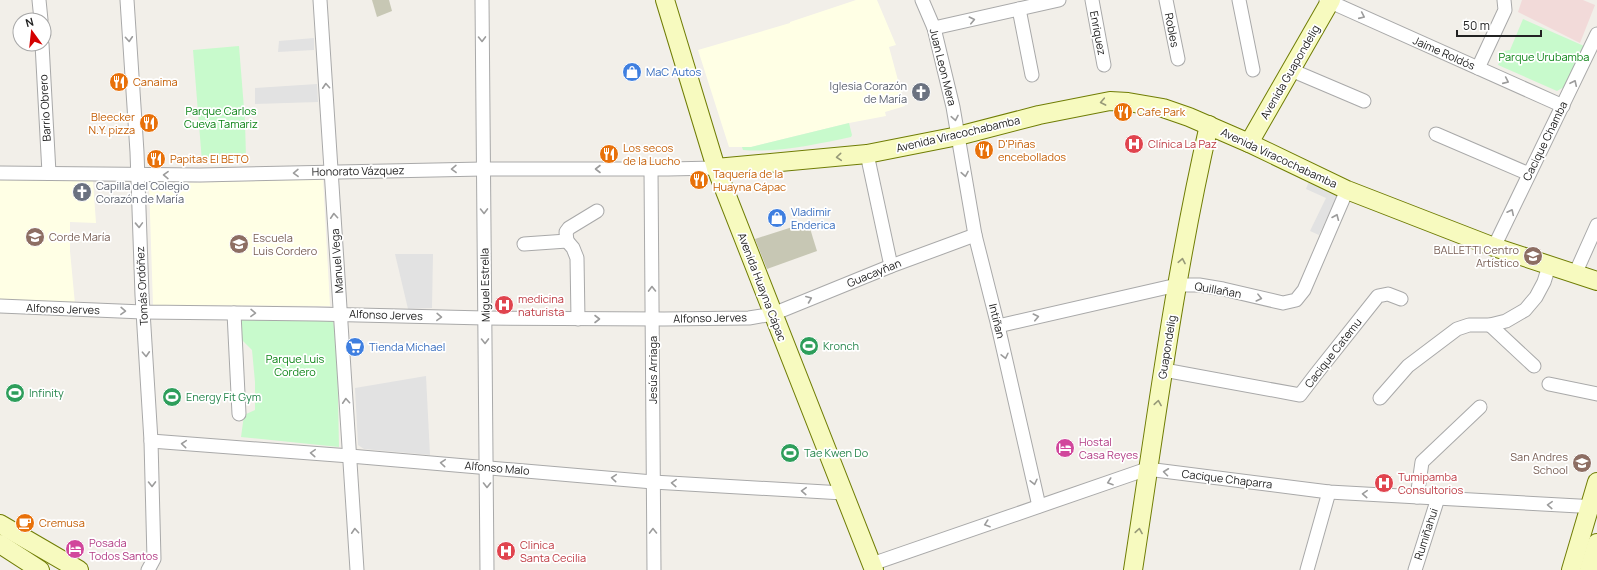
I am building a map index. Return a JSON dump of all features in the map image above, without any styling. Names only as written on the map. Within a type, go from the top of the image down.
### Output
[{"type":"street","points":[[40,0],[41,12]]},
{"type":"street","name":"Tomás Ordóñez","points":[[127,0],[138,175],[143,312],[151,441],[154,559],[148,570]]},
{"type":"street","name":"Manuel Vega","points":[[320,0],[357,570]]},
{"type":"street","name":"Miguel Estrella","points":[[482,0],[487,570]]},
{"type":"street","name":"Avenida Huayna Cápac","points":[[665,0],[716,168],[873,567]]},
{"type":"street","name":"Juan Leon Mera","points":[[922,0],[934,28],[953,107],[958,136]]},
{"type":"street","points":[[934,28],[1059,0]]},
{"type":"street","name":"Enriquez","points":[[1092,0],[1104,65]]},
{"type":"street","name":"Robles","points":[[1166,0],[1178,59]]},
{"type":"street","points":[[1239,0],[1253,70]]},
{"type":"street","points":[[1478,68],[1505,10],[1504,0]]},
{"type":"street","name":"Jaime Roldós","points":[[1329,1],[1563,106]]},
{"type":"street","name":"Avenida Guapondelig","points":[[1249,143],[1329,1]]},
{"type":"street","points":[[1019,9],[1032,75]]},
{"type":"street","name":"Cacique Chamba","points":[[1494,247],[1597,34]]},
{"type":"street","name":"Barrio Obrero","points":[[42,52],[49,173]]},
{"type":"street","points":[[1291,70],[1364,101]]},
{"type":"street","name":"Avenida Viracochabamba","points":[[716,168],[867,154],[958,136],[1039,115],[1110,101],[1128,102],[1163,108],[1209,125],[1347,190],[1494,247],[1597,281]]},
{"type":"street","name":"Guapondelig","points":[[1133,570],[1147,469],[1177,285],[1209,125]]},
{"type":"street","points":[[1436,134],[1529,174]]},
{"type":"street","name":"Intiñan","points":[[958,136],[975,235],[998,326],[1039,506]]},
{"type":"street","points":[[867,154],[891,266]]},
{"type":"street","name":"Honorato Vázquez","points":[[0,173],[138,175],[484,169],[716,168]]},
{"type":"street","name":"Jesús Arriaga","points":[[651,169],[654,570]]},
{"type":"street","name":"Quillañan","points":[[998,326],[1177,285],[1199,285],[1223,289],[1283,303],[1296,300],[1304,290],[1347,190]]},
{"type":"street","points":[[578,319],[577,258],[573,248],[567,241],[566,232],[569,228],[597,211]]},
{"type":"street","points":[[1575,274],[1597,225]]},
{"type":"street","name":"Guacayñan","points":[[773,314],[891,266],[975,235]]},
{"type":"street","points":[[524,244],[567,241]]},
{"type":"street","points":[[1380,398],[1408,366],[1457,329],[1469,325],[1490,325],[1506,321],[1525,310],[1536,297],[1544,282],[1549,266]]},
{"type":"street","name":"Cacique Catemu","points":[[1164,370],[1300,395],[1378,296],[1388,294],[1401,299]]},
{"type":"street","name":"Alfonso Jerves","points":[[0,306],[143,312],[578,319],[749,318],[773,314]]},
{"type":"street","points":[[234,313],[239,414]]},
{"type":"street","points":[[1490,325],[1534,366]]},
{"type":"street","points":[[1549,384],[1597,394]]},
{"type":"street","points":[[1417,497],[1422,462],[1480,407]]},
{"type":"street","name":"Alfonso Malo","points":[[151,441],[487,467],[653,482],[843,493]]},
{"type":"street","name":"Cacique Chaparra","points":[[873,567],[1039,506],[1147,469],[1329,492],[1593,507]]},
{"type":"street","points":[[1571,570],[1593,507],[1597,482]]},
{"type":"street","points":[[1310,569],[1329,492]]},
{"type":"street","name":"Rumiñahui","points":[[1415,570],[1438,498]]},
{"type":"street","points":[[0,524],[79,570]]},
{"type":"street","points":[[1589,570],[1597,543]]},
{"type":"street","points":[[0,544],[40,570]]},
{"type":"shaded area","points":[[372,0],[389,0],[392,11],[377,17]]},
{"type":"shaded area","points":[[856,0],[877,0],[896,45],[889,47],[905,106],[885,112],[886,116],[849,123],[751,147],[729,147],[698,50],[790,23]]},
{"type":"shaded area","points":[[1522,0],[1583,0],[1595,5],[1580,43],[1518,12]]},
{"type":"shaded area","points":[[314,38],[314,50],[278,52],[279,41]]},
{"type":"shaded area","points":[[317,84],[318,102],[255,104],[255,88]]},
{"type":"shaded area","name":"Escuela Luis Cordero","points":[[323,179],[330,306],[153,305],[149,184]]},
{"type":"shaded area","name":"Corde María","points":[[0,180],[93,181],[96,223],[70,222],[70,251],[75,304],[0,300]]},
{"type":"shaded area","points":[[1309,181],[1338,194],[1319,235],[1310,231],[1326,198],[1306,189]]},
{"type":"shaded area","points":[[808,222],[817,251],[767,269],[755,239]]},
{"type":"shaded area","points":[[395,254],[433,254],[432,308],[408,309]]},
{"type":"shaded area","points":[[426,376],[430,455],[364,449],[358,445],[355,388]]},
{"type":"green space","name":"Parque Urubamba","points":[[1523,19],[1584,46],[1564,87],[1557,91],[1498,65],[1504,51],[1510,50]]},
{"type":"green space","name":"Parque Carlos Cueva Tamariz","points":[[239,46],[245,121],[246,158],[202,162],[193,50]]},
{"type":"green space","points":[[849,123],[852,135],[851,137],[783,149],[756,151],[743,150],[742,147],[751,147]]},
{"type":"green space","name":"Parque Luis Cordero","points":[[238,318],[333,320],[337,349],[339,447],[241,437],[244,415],[255,410],[255,382],[252,350],[239,337]]},
{"type":"place","name":"MaC Autos","points":[[632,72]]},
{"type":"place","name":"Canaima","points":[[119,82]]},
{"type":"place","name":"Iglesia Corazón de María","points":[[921,92]]},
{"type":"place","name":"Cafe Park","points":[[1123,112]]},
{"type":"place","name":"Bleecker N.Y. pizza","points":[[149,123]]},
{"type":"place","name":"Clínica La Paz","points":[[1134,144]]},
{"type":"place","name":"D'Piñas encebollados","points":[[984,150]]},
{"type":"place","name":"Los secos de la Lucho","points":[[609,154]]},
{"type":"place","name":"Papitas El BETO","points":[[156,159]]},
{"type":"place","name":"Taquería de la Huayna Cápac","points":[[699,180]]},
{"type":"place","name":"Capilla del Colegio Corazón de María","points":[[82,192]]},
{"type":"place","name":"Vladimir Enderica","points":[[777,218]]},
{"type":"place","name":"Corde María","points":[[35,237]]},
{"type":"place","name":"Escuela Luis Cordero","points":[[239,244]]},
{"type":"place","name":"BALLETTI Centro Artístico","points":[[1533,256]]},
{"type":"place","name":"medicina naturista","points":[[504,305]]},
{"type":"place","name":"Kronch","points":[[809,346]]},
{"type":"place","name":"Tienda Michael","points":[[355,347]]},
{"type":"place","name":"Infinity","points":[[15,393]]},
{"type":"place","name":"Energy Fit Gym","points":[[172,397]]},
{"type":"place","name":"Hostal Casa Reyes","points":[[1065,448]]},
{"type":"place","name":"Tae Kwen Do","points":[[790,453]]},
{"type":"place","name":"San Andres School","points":[[1582,463]]},
{"type":"place","name":"Tumipamba Consultorios","points":[[1384,483]]},
{"type":"place","name":"Cremusa","points":[[25,523]]},
{"type":"place","name":"Posada Todos Santos","points":[[75,549]]},
{"type":"place","name":"Clinica Santa Cecilia","points":[[506,551]]}]
